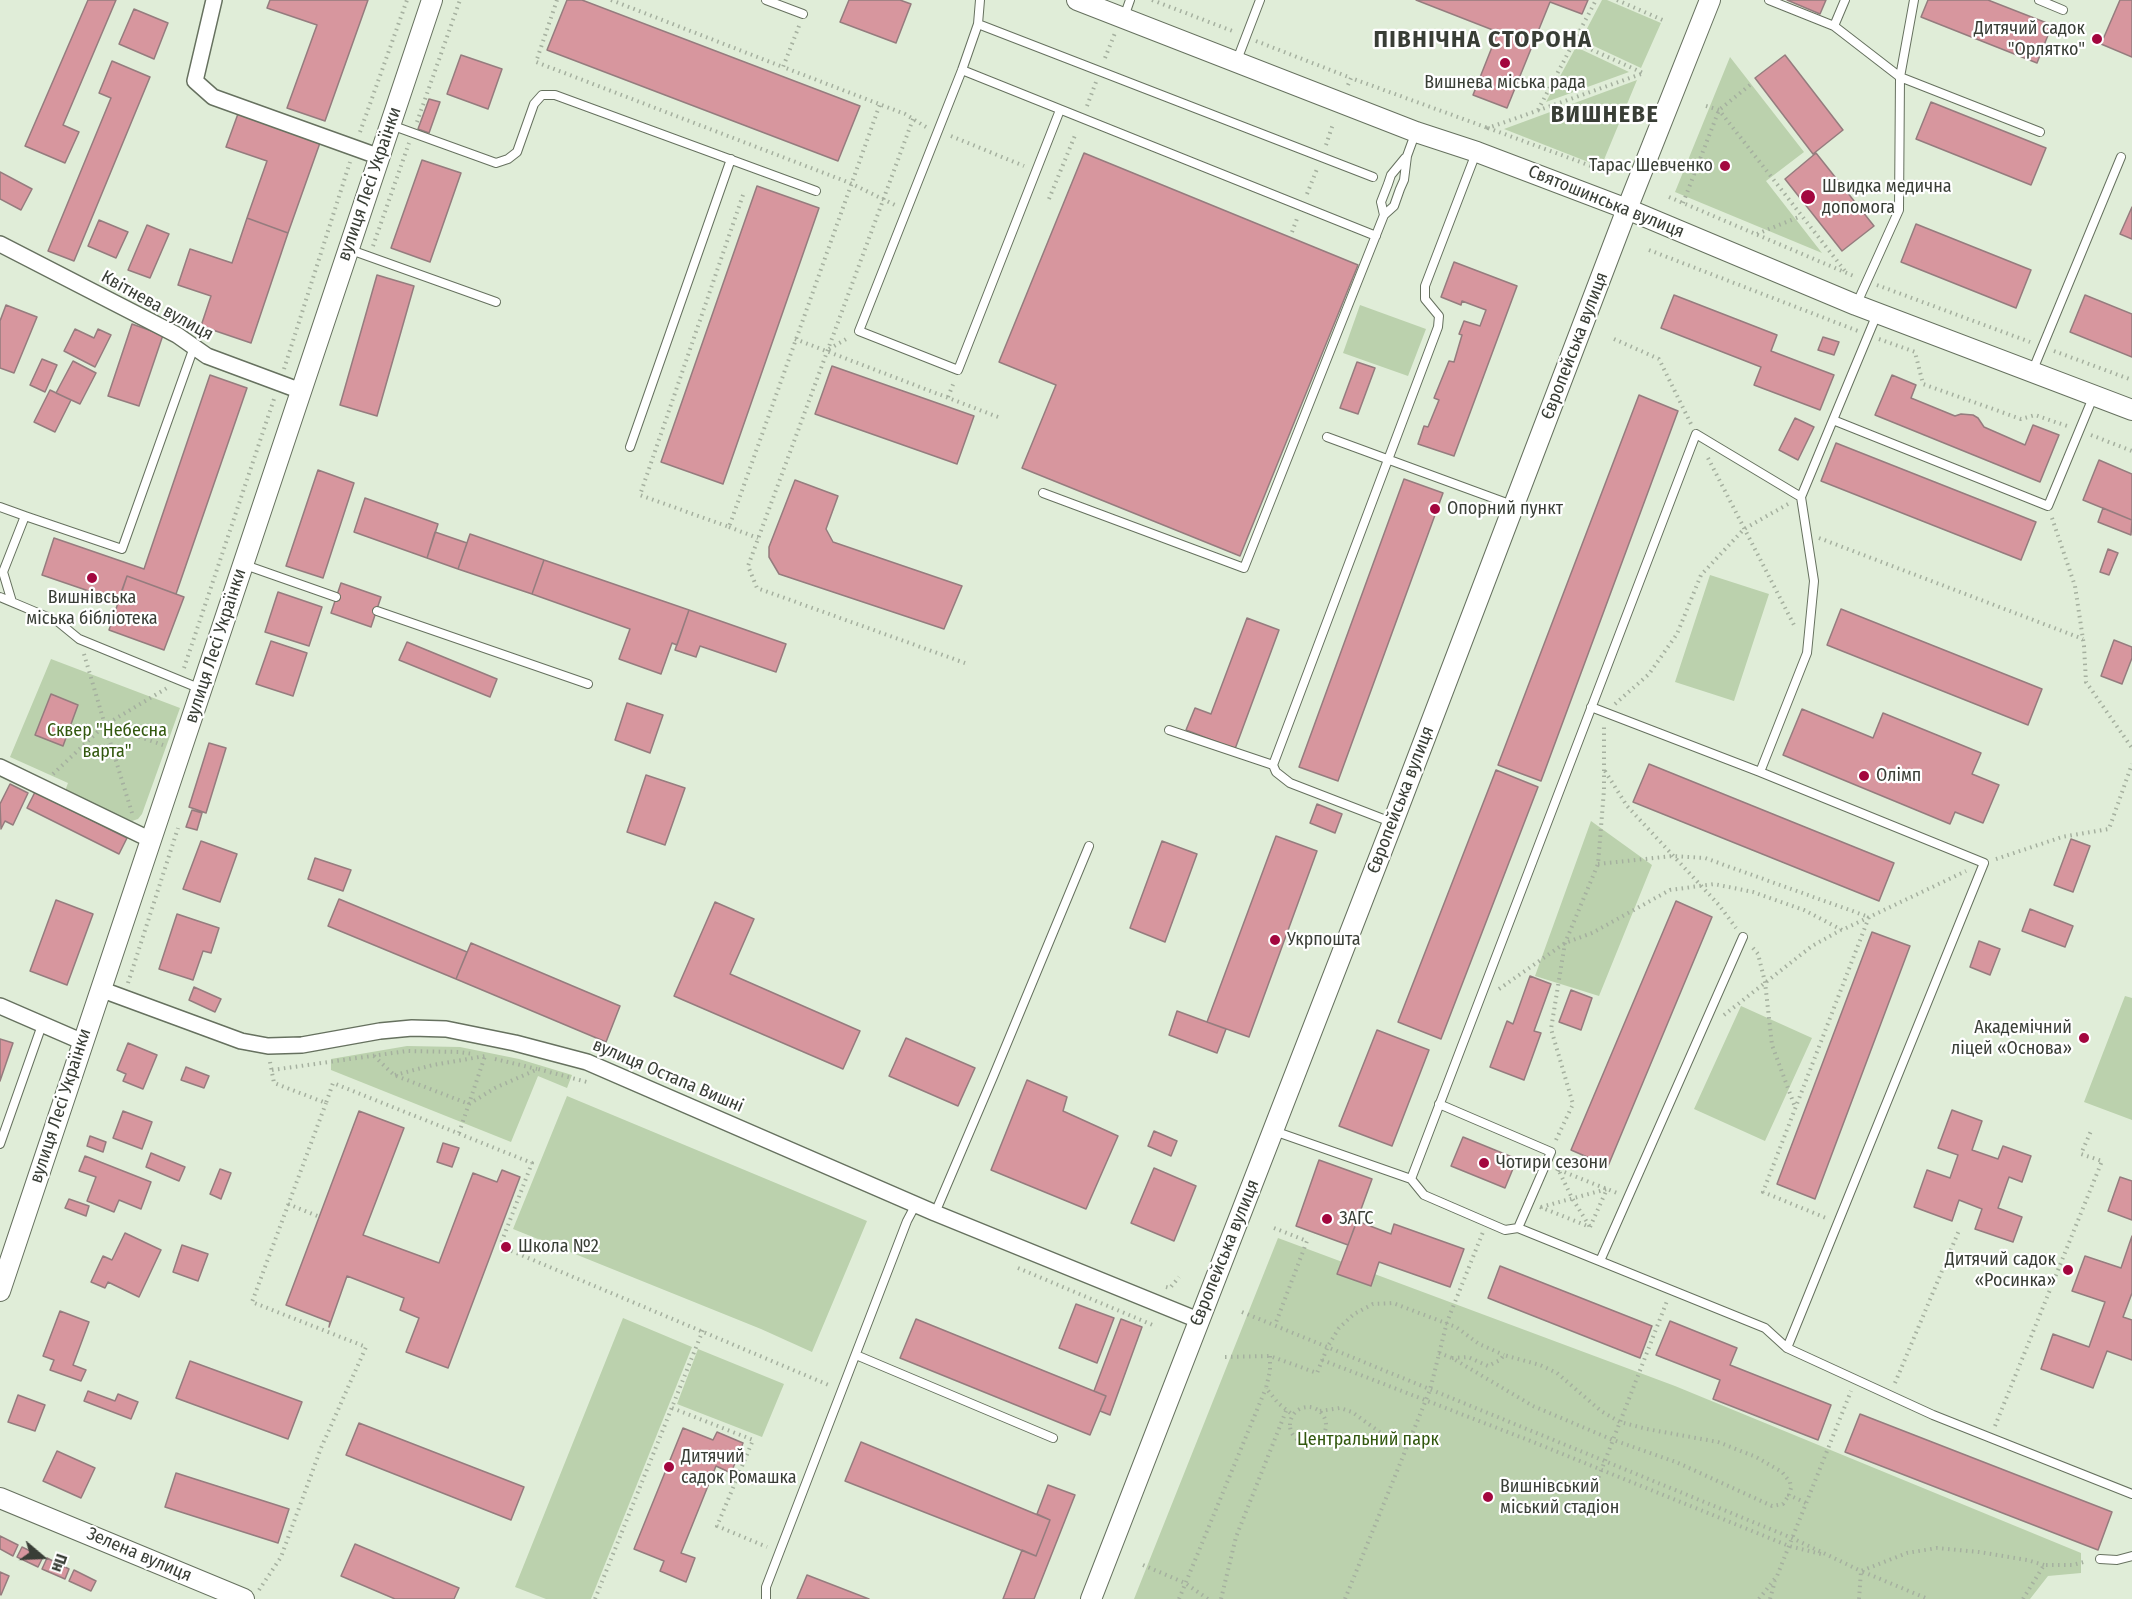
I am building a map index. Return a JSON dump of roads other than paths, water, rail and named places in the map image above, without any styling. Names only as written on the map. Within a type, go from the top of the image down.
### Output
[{"type":"street","points":[[214,0],[195,81],[213,97],[380,156]]},
{"type":"street","name":"вулиця Лесі Українки","points":[[0,1291],[100,989],[145,836],[181,752],[432,0]]},
{"type":"street","name":"Святошинська вулиця","points":[[1077,0],[1416,132],[1477,152],[1627,209],[1856,305],[2132,410]]},
{"type":"street","name":"Європейська вулиця","points":[[1091,1599],[1627,209],[1710,0]]},
{"type":"street","name":"Квітнева вулиця","points":[[0,244],[177,335],[207,356],[301,391]]},
{"type":"street","points":[[0,767],[145,836]]},
{"type":"street","name":"вулиця Остапа Вишні","points":[[100,989],[241,1041],[268,1046],[302,1045],[380,1031],[412,1028],[446,1029],[515,1043],[587,1062],[935,1213],[1198,1320]]},
{"type":"street","points":[[0,1006],[83,1042]]},
{"type":"street","name":"Зелена вулиця","points":[[0,1498],[244,1599]]},
{"type":"lane","points":[[766,0],[803,14]]},
{"type":"lane","points":[[980,0],[978,24],[962,70],[859,331],[958,370],[1060,110]]},
{"type":"lane","points":[[1236,61],[1260,0]]},
{"type":"lane","points":[[1769,0],[1834,26],[1900,77],[2040,132]]},
{"type":"lane","points":[[1834,26],[1845,0]]},
{"type":"lane","points":[[1856,305],[1899,210],[1900,77],[1914,0]]},
{"type":"lane","points":[[2039,0],[2063,10]]},
{"type":"lane","points":[[978,24],[1373,177]]},
{"type":"lane","points":[[962,70],[1376,236]]},
{"type":"lane","points":[[391,125],[496,163],[508,159],[517,152],[534,104],[542,95],[555,96],[816,191]]},
{"type":"lane","points":[[1043,493],[1244,568],[1384,215],[1394,206],[1404,180],[1407,156],[1416,132]]},
{"type":"lane","points":[[1392,822],[1290,783],[1276,772],[1273,765],[1440,321],[1436,311],[1425,298],[1425,286],[1477,152]]},
{"type":"lane","points":[[1384,215],[1382,202],[1391,175],[1407,156]]},
{"type":"lane","points":[[2032,373],[2121,157]]},
{"type":"lane","points":[[630,447],[731,159]]},
{"type":"lane","points":[[348,249],[496,302]]},
{"type":"lane","points":[[1760,772],[1807,653],[1814,581],[1802,497],[1878,312]]},
{"type":"lane","points":[[0,507],[122,549],[194,347]]},
{"type":"lane","points":[[1833,420],[2048,506],[2094,394]]},
{"type":"lane","points":[[1411,1179],[1696,434],[1802,497]]},
{"type":"lane","points":[[1328,437],[1514,505]]},
{"type":"lane","points":[[12,602],[3,572],[25,516]]},
{"type":"lane","points":[[243,565],[336,597]]},
{"type":"lane","points":[[0,597],[57,621],[79,639],[202,690]]},
{"type":"lane","points":[[377,611],[588,684]]},
{"type":"lane","points":[[1592,707],[1984,863],[1787,1347]]},
{"type":"lane","points":[[1169,730],[1273,765]]},
{"type":"lane","points":[[935,1213],[1089,846]]},
{"type":"lane","points":[[1600,1262],[1743,937]]},
{"type":"lane","points":[[0,1144],[42,1025]]},
{"type":"lane","points":[[1439,1104],[1551,1152],[1518,1228]]},
{"type":"lane","points":[[1273,1130],[1411,1179],[1424,1195],[1504,1230],[1518,1228],[1765,1328],[1787,1347],[1932,1415],[2132,1494]]},
{"type":"lane","points":[[766,1599],[766,1587],[907,1221],[916,1204]]},
{"type":"lane","points":[[856,1355],[1053,1438]]},
{"type":"lane","points":[[2100,1558],[2116,1560],[2132,1556]]},
{"type":"place","name":"Дитячий садок \"Орлятко\"","points":[[2097,39]]},
{"type":"place","name":"Вишнева міська рада","points":[[1505,63]]},
{"type":"place","name":"Тарас Шевченко","points":[[1725,166]]},
{"type":"place","name":"Швидка медична допомога","points":[[1808,197]]},
{"type":"place","name":"Опорний пункт","points":[[1435,509]]},
{"type":"place","name":"Вишнівська міська бібліотека","points":[[92,578]]},
{"type":"place","name":"Олімп","points":[[1864,776]]},
{"type":"place","name":"Укрпошта","points":[[1275,940]]},
{"type":"place","name":"Академічний ліцей «Основа»","points":[[2084,1038]]},
{"type":"place","name":"Чотири сезони","points":[[1484,1163]]},
{"type":"place","name":"ЗАГС","points":[[1327,1219]]},
{"type":"place","name":"Школа №2","points":[[506,1247]]},
{"type":"place","name":"Дитячий садок «Росинка»","points":[[2068,1270]]},
{"type":"place","name":"Дитячий садок Ромашка","points":[[669,1467]]},
{"type":"place","name":"Вишнівський міський стадіон","points":[[1488,1497]]},
{"type":"district","name":"ПІВНІЧНА СТОРОНА","points":[[1483,40]]},
{"type":"district","name":"ВИШНЕВЕ","points":[[1605,115]]},
{"type":"park label","name":"Сквер \"Небесна варта\"","points":[[107,741]]},
{"type":"park label","name":"Центральний парк","points":[[1368,1440]]}]
